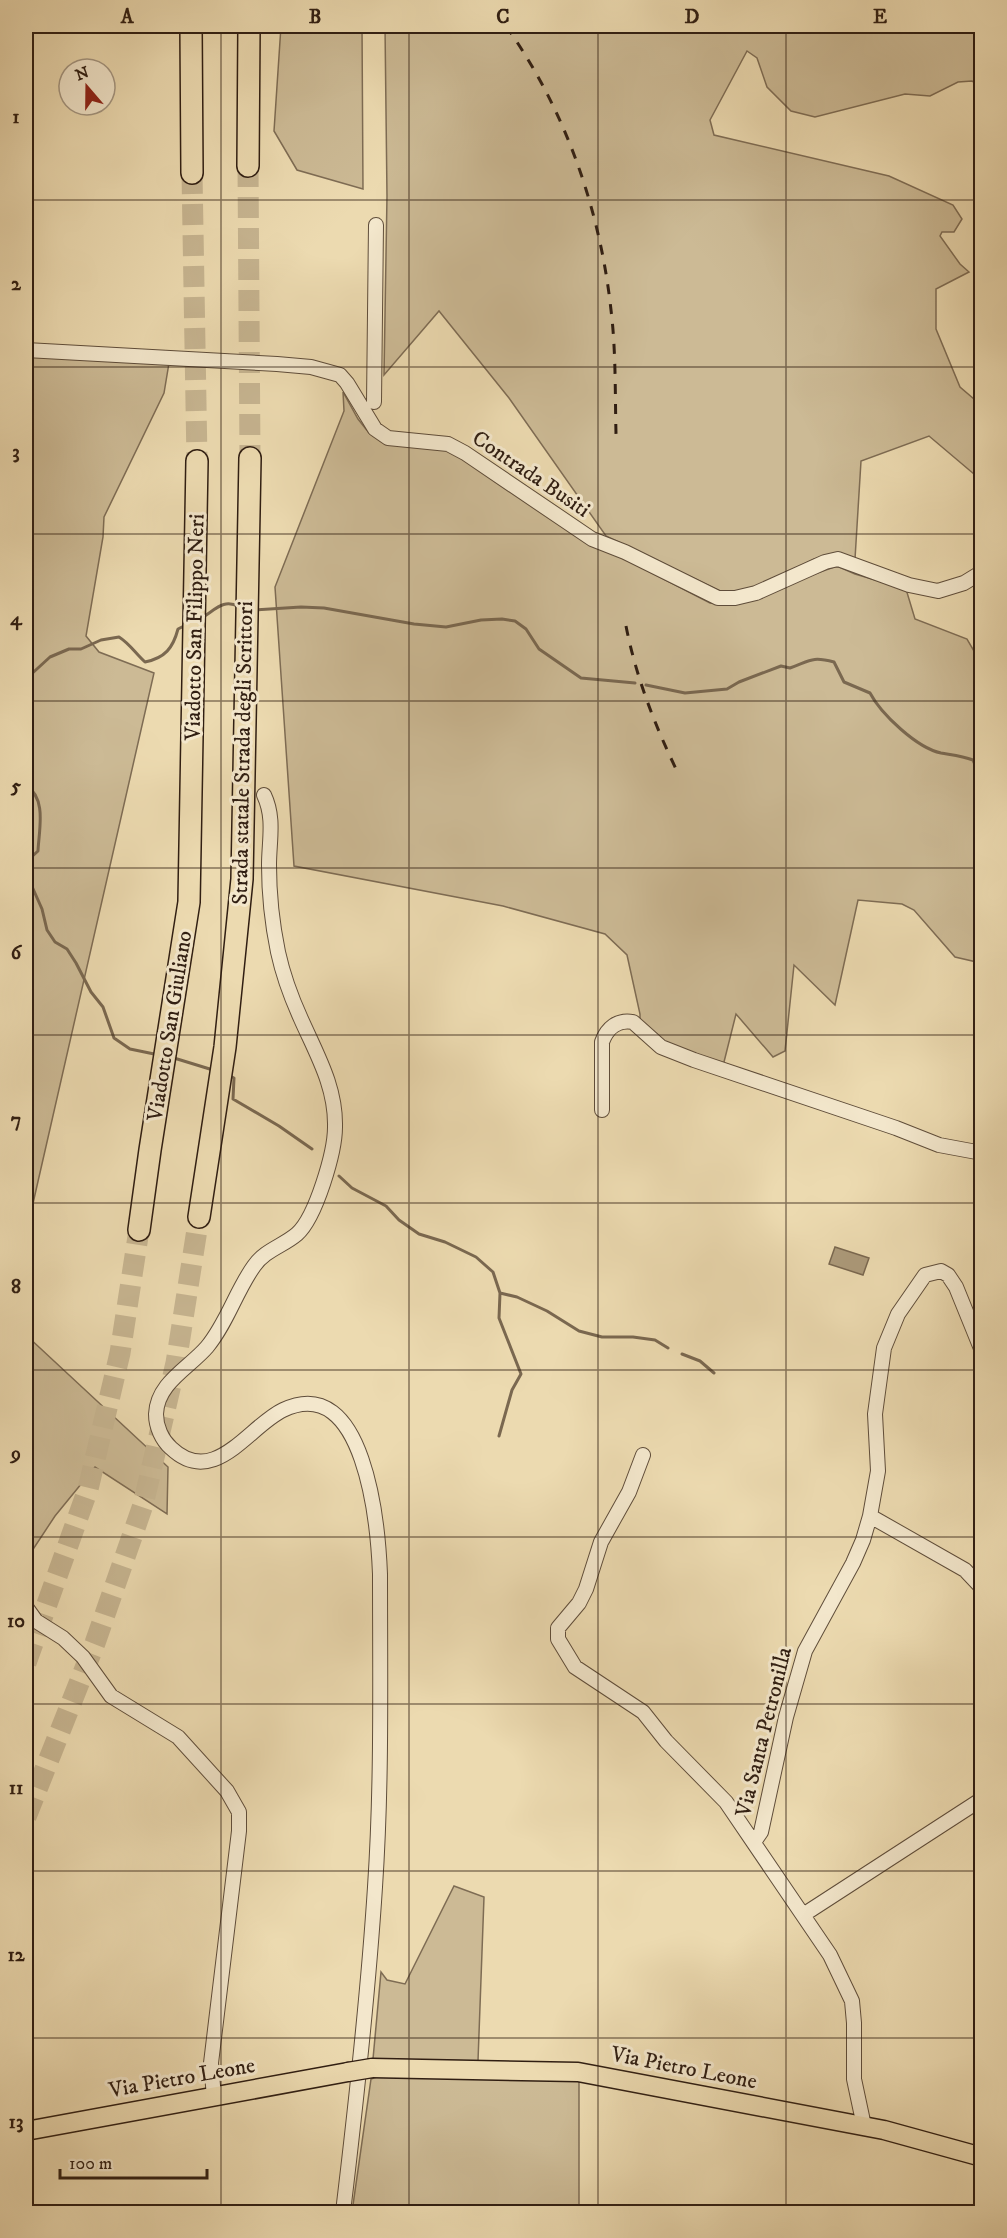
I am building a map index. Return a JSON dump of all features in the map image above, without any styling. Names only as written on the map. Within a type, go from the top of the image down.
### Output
[{"type":"highway","points":[[191,26],[192,173]]},
{"type":"highway","points":[[248,166],[249,26]]},
{"type":"highway","name":"Strada statale Strada degli Scrittori","points":[[199,1217],[225,1047],[243,879],[250,458]]},
{"type":"highway","name":"Viadotto San Filippo Neri","points":[[189,902],[197,461]]},
{"type":"highway","name":"Viadotto San Giuliano","points":[[139,1230],[189,902]]},
{"type":"main road","name":"Via Pietro Leone","points":[[26,2131],[372,2068],[578,2072],[864,2126],[981,2157]]},
{"type":"street","points":[[374,402],[376,225]]},
{"type":"street","name":"Contrada Busiti","points":[[26,350],[277,364],[311,367],[340,375],[348,383],[375,429],[388,438],[448,444],[465,453],[592,539],[625,552],[718,598],[735,598],[756,593],[825,562],[838,559],[909,585],[938,591],[964,584],[981,572]]},
{"type":"street","points":[[264,795],[271,813],[270,906],[275,938],[291,996],[329,1079],[335,1110],[334,1144],[327,1173],[301,1229],[259,1259],[208,1345],[165,1387],[158,1401],[156,1414],[158,1429],[170,1447],[182,1456],[203,1461],[217,1458],[233,1450],[283,1410],[301,1405],[318,1407],[334,1414],[351,1433],[361,1456],[368,1485],[379,1549],[380,1574],[380,1733],[375,1884],[369,1972],[343,2212]]},
{"type":"street","points":[[602,1110],[602,1042],[604,1035],[619,1022],[629,1021],[661,1047],[694,1060],[896,1128],[939,1145],[981,1153]]},
{"type":"street","name":"Via Santa Petronilla","points":[[754,1842],[760,1832],[786,1718],[805,1651],[863,1540],[878,1471],[875,1414],[884,1348],[898,1314],[921,1279],[937,1271],[944,1272],[954,1281],[981,1351]]},
{"type":"street","name":"Via Santa Petronilla","points":[[643,1455],[629,1492],[604,1536],[586,1589],[579,1603],[558,1628],[558,1639],[574,1667],[644,1712],[666,1741],[726,1802],[835,1964],[852,2001],[854,2079],[864,2126]]},
{"type":"street","points":[[870,1515],[965,1570],[981,1588]]},
{"type":"street","points":[[26,1607],[36,1621],[63,1638],[82,1657],[111,1696],[178,1737],[227,1791],[239,1812],[239,1831],[210,2063],[214,2097]]},
{"type":"street","points":[[802,1915],[981,1799]]},
{"type":"shaded area","points":[[281,26],[362,26],[363,189],[297,170],[274,131]]},
{"type":"shaded area","points":[[385,26],[981,26],[981,88],[972,81],[958,82],[930,96],[905,94],[815,117],[791,111],[767,87],[757,58],[747,51],[710,120],[714,135],[889,176],[953,205],[962,219],[954,232],[942,232],[940,236],[960,264],[969,272],[936,289],[936,329],[960,387],[981,405],[981,480],[929,436],[861,461],[855,559],[828,556],[814,559],[758,587],[737,592],[720,591],[606,536],[509,398],[439,311],[384,375],[387,196]]},
{"type":"shaded area","points":[[26,350],[170,357],[164,393],[104,517],[103,537],[86,636],[99,652],[154,673],[26,1234],[26,837],[29,819],[26,809]]},
{"type":"shaded area","points":[[343,392],[358,419],[369,433],[382,442],[449,450],[543,511],[582,540],[631,562],[710,603],[730,604],[837,566],[855,574],[906,589],[915,619],[967,639],[981,663],[981,963],[955,957],[914,910],[902,904],[858,900],[835,1005],[794,965],[785,1051],[773,1057],[736,1014],[722,1070],[694,1060],[640,1028],[640,1014],[627,955],[605,934],[503,906],[294,866],[275,587],[344,411]]},
{"type":"shaded area","points":[[835,1247],[869,1258],[863,1275],[829,1264]]},
{"type":"shaded area","points":[[26,1335],[168,1467],[167,1514],[95,1467],[55,1516],[26,1560]]},
{"type":"shaded area","points":[[454,1886],[484,1897],[478,2061],[373,2059],[381,1972],[387,1980],[405,1984]]},
{"type":"shaded area","points":[[383,2075],[579,2079],[579,2212],[352,2212],[371,2079]]},
{"type":"waterway","points":[[203,617],[224,604],[239,607]]},
{"type":"waterway","points":[[254,610],[324,608],[414,624],[446,627],[481,620],[515,621],[526,629],[539,649],[581,678],[635,683]]},
{"type":"waterway","points":[[26,679],[50,657],[69,649],[81,649],[101,640],[119,637],[145,662],[158,658],[171,647],[178,629],[186,625]]},
{"type":"waterway","points":[[646,685],[685,693],[727,689],[781,666],[790,668],[815,659],[834,662],[844,682],[870,693],[882,711],[911,737],[932,750],[973,760],[978,772],[982,774]]},
{"type":"waterway","points":[[26,785],[37,798],[40,815],[38,851],[26,862]]},
{"type":"waterway","points":[[26,873],[42,909],[47,930],[55,942],[67,949],[76,963],[91,992],[103,1007],[114,1038],[130,1049],[159,1055]]},
{"type":"waterway","points":[[174,1058],[213,1070]]},
{"type":"waterway","points":[[228,1075],[234,1078],[233,1099],[312,1149]]},
{"type":"waterway","points":[[339,1176],[352,1188],[386,1206],[399,1220],[419,1234],[445,1242],[476,1257],[493,1272],[500,1293],[517,1297],[547,1311],[579,1331],[602,1337],[655,1340],[668,1348]]},
{"type":"waterway","points":[[499,1436],[512,1390],[521,1374],[499,1318],[500,1293]]},
{"type":"waterway","points":[[682,1354],[700,1361],[714,1373]]},
{"type":"tunnel","points":[[248,166],[250,458]]},
{"type":"tunnel","points":[[192,173],[197,461]]},
{"type":"tunnel","points":[[26,1817],[95,1643],[143,1505],[176,1363],[199,1217]]},
{"type":"tunnel","points":[[26,1663],[88,1489],[120,1353],[139,1230]]},
{"type":"railway","points":[[506,26],[546,91],[562,126],[576,161],[598,235],[611,310],[615,356],[616,434]]},
{"type":"railway","points":[[626,626],[647,701],[678,773]]}]
